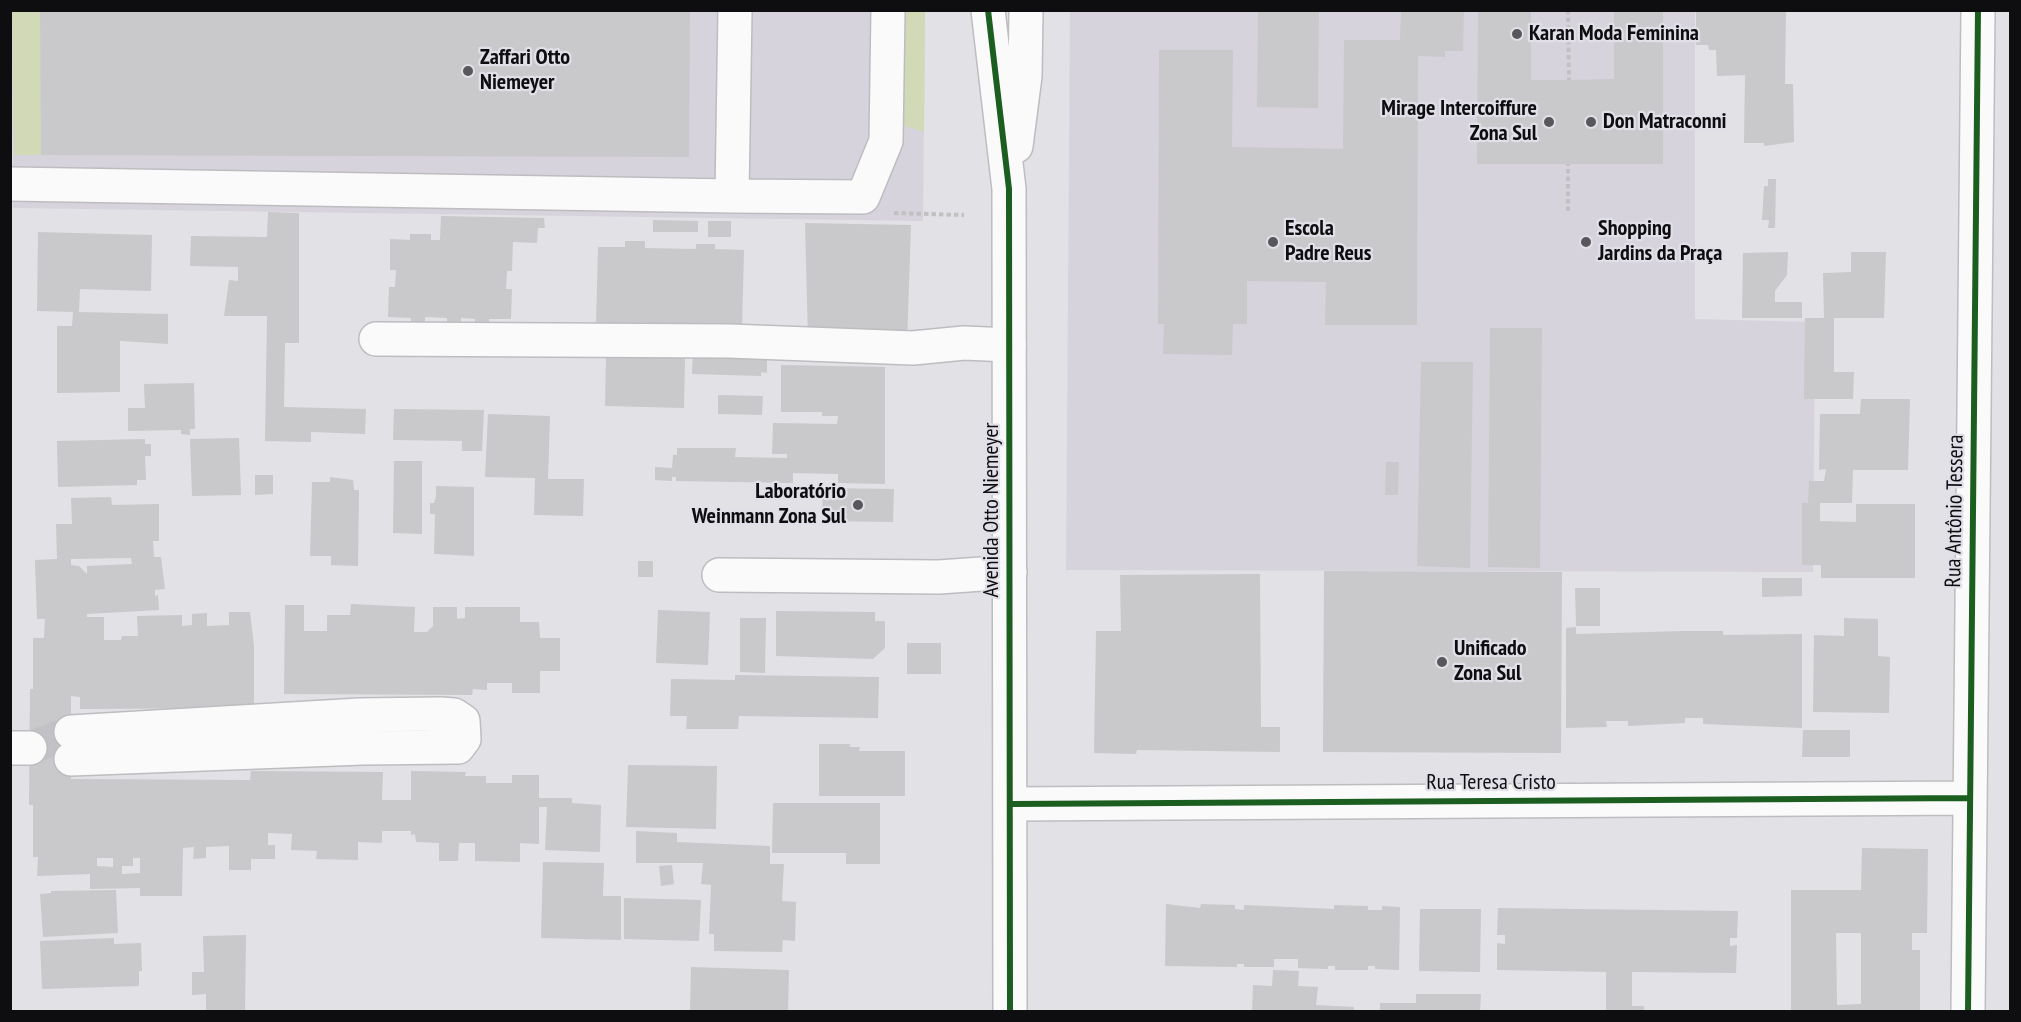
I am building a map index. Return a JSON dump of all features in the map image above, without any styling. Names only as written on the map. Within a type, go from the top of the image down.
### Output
[{"type":"street","points":[[732,196],[735,10]]},
{"type":"street","points":[[10,184],[863,197],[886,141],[888,10]]},
{"type":"street","name":"Avenida Otto Niemeyer","points":[[988,10],[1010,189],[1010,1011]]},
{"type":"street","name":"Avenida Otto Niemeyer","points":[[1010,189],[1025,76],[1026,10]]},
{"type":"street","name":"Rua Antônio Tessera","points":[[1968,1011],[1978,10]]},
{"type":"street","points":[[376,339],[729,341],[913,348],[964,343],[1010,345]]},
{"type":"street","points":[[719,575],[939,577],[1010,572]]},
{"type":"street","points":[[77,745],[265,738],[362,748],[458,747],[464,739],[464,726],[462,721],[454,716],[440,714],[360,715],[265,738]]},
{"type":"street","points":[[360,715],[362,748]]},
{"type":"street","name":"Rua Teresa Cristo","points":[[1011,804],[1970,798]]},
{"type":"path","points":[[1568,10],[1569,80]]},
{"type":"path","points":[[1568,164],[1568,211]]},
{"type":"shaded area","name":"Zaffari Otto Niemeyer","points":[[12,11],[925,11],[923,221],[13,208]]},
{"type":"shaded area","name":"Escola Padre Reus","points":[[1070,11],[1695,11],[1695,319],[1815,322],[1813,572],[1066,570]]},
{"type":"green space","points":[[12,11],[40,11],[41,155],[14,155]]},
{"type":"green space","points":[[903,11],[925,11],[924,132],[903,125]]},
{"type":"building","points":[[40,10],[690,10],[689,157],[41,155]]},
{"type":"building","points":[[1258,10],[1319,10],[1318,108],[1257,107]]},
{"type":"building","points":[[1401,10],[1464,10],[1463,51],[1445,51],[1445,57],[1418,56],[1417,325],[1325,325],[1326,282],[1247,281],[1247,324],[1233,324],[1232,355],[1163,354],[1164,324],[1158,324],[1159,50],[1233,50],[1232,147],[1343,149],[1344,40],[1400,40]]},
{"type":"building","points":[[1478,10],[1531,10],[1531,80],[1569,80],[1614,79],[1614,10],[1663,10],[1663,164],[1477,164]]},
{"type":"building","points":[[1696,10],[1786,10],[1785,84],[1793,84],[1794,142],[1764,146],[1764,143],[1744,143],[1745,75],[1717,76],[1716,50],[1709,50],[1708,45],[1696,45]]},
{"type":"building","points":[[1768,179],[1776,179],[1775,228],[1768,228],[1769,220],[1762,220],[1764,186],[1768,186]]},
{"type":"building","points":[[268,212],[299,213],[299,343],[285,343],[284,407],[366,409],[365,434],[311,432],[311,442],[265,441],[267,316],[224,316],[229,280],[238,281],[238,267],[190,266],[191,236],[267,237]]},
{"type":"building","points":[[441,216],[544,218],[545,228],[538,228],[537,243],[513,242],[512,271],[507,271],[506,289],[512,289],[511,319],[489,319],[489,326],[475,325],[475,319],[461,318],[461,325],[447,325],[447,318],[425,317],[425,325],[411,324],[411,318],[388,317],[389,287],[395,287],[396,270],[390,270],[390,239],[410,240],[410,234],[431,234],[431,240],[440,240]]},
{"type":"building","points":[[653,220],[698,221],[698,232],[653,232]]},
{"type":"building","points":[[708,221],[731,221],[731,237],[708,237]]},
{"type":"building","points":[[805,223],[911,225],[907,345],[808,340]]},
{"type":"building","points":[[38,232],[152,235],[151,291],[80,289],[79,312],[168,314],[168,344],[120,341],[120,392],[57,393],[57,326],[72,326],[73,312],[37,311]]},
{"type":"building","points":[[625,241],[645,241],[645,248],[696,249],[696,244],[715,244],[715,249],[744,250],[742,328],[596,325],[598,247],[625,247]]},
{"type":"building","points":[[1788,252],[1787,275],[1775,291],[1775,302],[1802,302],[1802,318],[1742,318],[1743,253]]},
{"type":"building","points":[[1851,252],[1886,252],[1884,318],[1834,318],[1834,372],[1854,372],[1853,399],[1804,399],[1805,318],[1824,318],[1823,273],[1851,272]]},
{"type":"building","points":[[1490,328],[1542,328],[1540,568],[1488,567]]},
{"type":"building","points":[[693,350],[767,354],[767,373],[761,372],[761,376],[692,374]]},
{"type":"building","points":[[606,355],[685,357],[684,408],[605,406]]},
{"type":"building","points":[[1421,362],[1473,362],[1470,568],[1417,566]]},
{"type":"building","points":[[781,365],[885,367],[885,484],[838,483],[838,474],[793,473],[793,483],[676,481],[676,477],[672,477],[672,481],[655,480],[655,467],[672,468],[673,455],[677,455],[677,448],[736,448],[735,457],[787,458],[787,454],[772,454],[773,423],[837,424],[838,416],[822,416],[822,412],[781,412]]},
{"type":"building","points":[[194,383],[195,429],[190,429],[190,435],[181,434],[181,430],[128,431],[128,408],[145,408],[144,384]]},
{"type":"building","points":[[718,395],[763,396],[762,415],[718,414]]},
{"type":"building","points":[[1861,399],[1910,399],[1908,470],[1853,470],[1852,503],[1820,503],[1820,521],[1856,522],[1856,504],[1915,504],[1915,578],[1821,578],[1821,565],[1802,565],[1802,503],[1808,503],[1809,481],[1824,481],[1826,469],[1819,470],[1820,414],[1860,414]]},
{"type":"building","points":[[394,409],[484,410],[482,451],[462,451],[462,441],[393,440]]},
{"type":"building","points":[[488,414],[550,416],[548,479],[584,479],[583,516],[534,515],[535,478],[485,477]]},
{"type":"building","points":[[239,438],[241,495],[192,496],[190,439]]},
{"type":"building","points":[[145,439],[145,444],[151,444],[151,456],[145,456],[146,480],[137,480],[137,485],[58,487],[57,441]]},
{"type":"building","points":[[394,461],[422,461],[422,534],[393,533]]},
{"type":"building","points":[[1386,462],[1399,462],[1398,495],[1385,495]]},
{"type":"building","points":[[255,475],[273,475],[273,494],[255,495]]},
{"type":"building","points":[[330,477],[353,480],[354,490],[359,490],[358,566],[331,565],[331,556],[310,556],[312,482],[330,482]]},
{"type":"building","points":[[436,486],[474,487],[474,556],[434,554],[435,514],[430,514],[430,503],[434,503]]},
{"type":"building","name":"Laboratório Weinmann Zona Sul","points":[[823,488],[894,489],[893,522],[822,521]]},
{"type":"building","points":[[111,497],[112,505],[159,504],[159,541],[153,541],[154,557],[161,557],[165,589],[155,590],[155,596],[158,595],[159,610],[87,614],[87,617],[104,617],[104,640],[121,640],[122,636],[138,636],[137,616],[182,615],[182,626],[192,625],[192,614],[207,613],[207,626],[229,625],[229,612],[250,612],[254,646],[254,708],[80,709],[80,697],[71,696],[71,779],[250,780],[251,771],[383,772],[382,800],[411,800],[411,771],[466,772],[465,776],[486,776],[486,783],[512,783],[512,775],[539,775],[539,798],[572,798],[572,803],[601,805],[600,852],[545,850],[547,807],[539,807],[539,844],[520,843],[520,862],[475,861],[475,843],[459,843],[458,861],[439,861],[439,843],[416,842],[415,834],[411,835],[411,831],[382,831],[382,843],[358,842],[358,860],[316,859],[317,851],[291,850],[292,834],[268,833],[268,845],[275,845],[275,859],[251,859],[251,870],[229,870],[229,846],[206,847],[206,858],[193,859],[194,847],[183,848],[182,896],[140,896],[140,888],[90,889],[90,874],[37,876],[38,857],[33,857],[33,805],[29,805],[30,689],[33,689],[33,638],[44,638],[45,619],[37,619],[35,560],[57,559],[56,524],[72,524],[71,498]],"holes":[[[131,558],[132,564],[87,566],[87,574],[79,566],[71,565],[71,559]],[[97,858],[113,858],[113,867],[97,866]],[[133,858],[140,858],[140,873],[122,874],[122,866],[133,866]]]},
{"type":"building","points":[[638,561],[653,561],[653,577],[638,577]]},
{"type":"building","name":"Unificado Zona Sul","points":[[1324,571],[1562,572],[1561,753],[1323,752]]},
{"type":"building","points":[[1260,574],[1261,727],[1280,727],[1280,752],[1137,750],[1136,754],[1094,753],[1096,631],[1121,631],[1120,575]]},
{"type":"building","points":[[1762,578],[1802,578],[1802,596],[1762,597]]},
{"type":"building","points":[[1575,588],[1600,588],[1600,626],[1576,626]]},
{"type":"building","points":[[351,604],[415,607],[414,632],[427,632],[433,626],[433,607],[457,607],[457,619],[465,618],[465,607],[520,607],[520,622],[539,622],[540,638],[560,638],[560,671],[540,671],[540,693],[512,693],[512,683],[487,683],[487,690],[473,689],[472,695],[284,694],[285,605],[304,605],[304,631],[327,631],[327,615],[350,615]]},
{"type":"building","points":[[658,610],[710,612],[708,665],[656,663]]},
{"type":"building","points":[[776,611],[875,612],[875,621],[885,621],[885,648],[873,659],[776,656]]},
{"type":"building","points":[[740,618],[766,618],[765,673],[740,672]]},
{"type":"building","points":[[1844,618],[1878,619],[1878,656],[1890,657],[1889,713],[1813,712],[1814,635],[1844,636]]},
{"type":"building","points":[[1576,627],[1576,634],[1723,631],[1723,635],[1802,634],[1802,728],[1703,724],[1703,718],[1685,718],[1685,723],[1628,726],[1628,721],[1606,721],[1607,727],[1566,728],[1566,628]]},
{"type":"building","points":[[907,643],[941,643],[941,674],[907,674]]},
{"type":"building","points":[[735,675],[879,677],[878,718],[739,716],[738,729],[686,729],[687,716],[670,716],[671,679],[735,680]]},
{"type":"building","points":[[1803,730],[1850,730],[1850,757],[1802,757]]},
{"type":"building","points":[[819,744],[850,744],[850,747],[860,747],[859,751],[905,751],[905,796],[819,796]]},
{"type":"building","points":[[628,765],[717,766],[716,829],[626,827]]},
{"type":"building","points":[[773,803],[880,803],[880,864],[846,864],[846,853],[772,853]]},
{"type":"building","points":[[636,831],[677,833],[677,842],[770,846],[770,864],[784,864],[782,901],[796,902],[795,941],[783,940],[782,952],[714,951],[714,934],[709,934],[711,885],[701,884],[703,863],[636,863]]},
{"type":"building","points":[[1862,848],[1928,849],[1927,933],[1912,933],[1912,950],[1920,950],[1920,1011],[1791,1011],[1791,890],[1861,890]],"holes":[[[1836,933],[1861,933],[1861,1004],[1837,1005]]]},
{"type":"building","points":[[543,862],[604,863],[603,896],[621,896],[621,940],[541,938]]},
{"type":"building","points":[[672,865],[674,884],[661,886],[659,866]]},
{"type":"building","points":[[116,890],[118,933],[43,937],[40,894],[51,893],[51,891]]},
{"type":"building","points":[[624,898],[701,900],[699,941],[624,939]]},
{"type":"building","points":[[1166,904],[1200,908],[1201,904],[1235,905],[1235,909],[1244,910],[1244,905],[1334,909],[1334,905],[1368,906],[1368,910],[1382,910],[1382,906],[1400,907],[1399,970],[1375,969],[1375,966],[1368,966],[1368,970],[1335,970],[1335,966],[1328,966],[1328,969],[1298,968],[1298,959],[1274,959],[1274,967],[1244,967],[1244,964],[1237,964],[1237,967],[1165,966]]},
{"type":"building","points":[[1498,908],[1738,911],[1737,938],[1730,938],[1730,946],[1737,945],[1736,973],[1632,972],[1632,1006],[1644,1006],[1644,1011],[1606,1011],[1606,972],[1497,970],[1497,943],[1505,944],[1505,935],[1497,935]]},
{"type":"building","points":[[1420,909],[1481,909],[1480,972],[1419,971]]},
{"type":"building","points":[[246,935],[245,1011],[206,1011],[206,994],[192,995],[192,972],[204,972],[203,936]]},
{"type":"building","points":[[114,938],[114,944],[141,943],[142,971],[139,971],[139,986],[42,989],[40,941]]},
{"type":"building","points":[[691,967],[789,970],[788,1011],[690,1011]]},
{"type":"building","points":[[1273,970],[1299,971],[1298,986],[1318,987],[1316,1005],[1354,1007],[1354,1011],[1252,1011],[1253,985],[1272,986]]},
{"type":"building","points":[[1416,994],[1481,994],[1480,1011],[1380,1011],[1380,1003],[1416,1003]]},
{"type":"tunnel","points":[[30,748],[71,732]]},
{"type":"cycle path","points":[[988,10],[1009,189],[1010,1012]]},
{"type":"cycle path","points":[[1968,1012],[1978,10]]},
{"type":"cycle path","points":[[1011,804],[1970,798]]},
{"type":"place","name":"Karan Moda Feminina","points":[[1517,34]]},
{"type":"place","name":"Zaffari Otto Niemeyer","points":[[468,71]]},
{"type":"place","name":"Mirage Intercoiffure Zona Sul","points":[[1549,122]]},
{"type":"place","name":"Don Matraconni","points":[[1591,122]]},
{"type":"place","name":"Escola Padre Reus","points":[[1273,242]]},
{"type":"place","name":"Shopping Jardins da Praça","points":[[1586,242]]},
{"type":"place","name":"Laboratório Weinmann Zona Sul","points":[[858,505]]},
{"type":"place","name":"Unificado Zona Sul","points":[[1442,662]]}]
